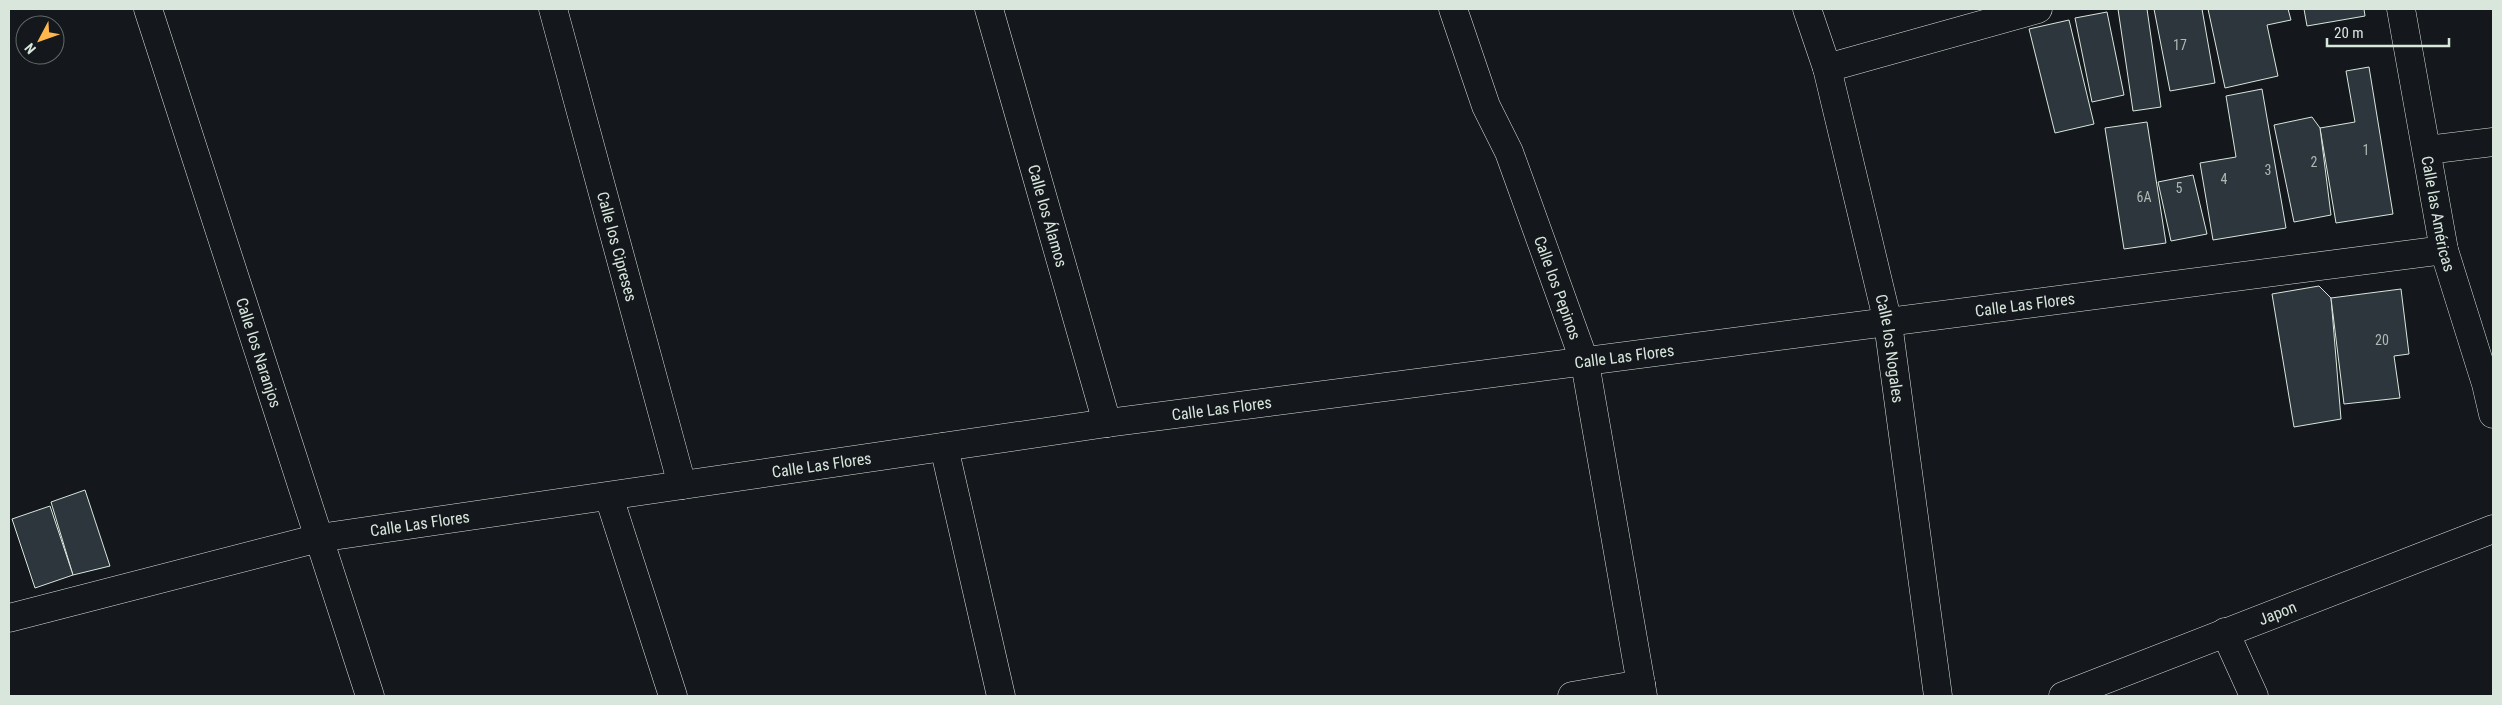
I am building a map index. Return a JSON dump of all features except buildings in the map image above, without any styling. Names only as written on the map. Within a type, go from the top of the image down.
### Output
[{"type":"street","name":"Calle los Naranjos","points":[[148,9],[370,696]]},
{"type":"street","name":"Calle los Cipreses","points":[[553,9],[682,486]]},
{"type":"street","name":"Calle los Álamos","points":[[988,9],[1107,424]]},
{"type":"street","name":"Calle los Pepinos","points":[[1453,9],[1486,106],[1509,152],[1585,363],[1642,690]]},
{"type":"street","name":"Calle los Nogales","points":[[1807,9],[1827,68],[1888,323],[1938,696]]},
{"type":"street","points":[[1827,68],[2038,9]]},
{"type":"street","name":"Calle las Américas","points":[[2401,9],[2444,250],[2490,383],[2493,414]]},
{"type":"street","points":[[2427,150],[2493,142]]},
{"type":"street","name":"Calle Las Flores","points":[[9,618],[319,538],[1107,424],[2444,250]]},
{"type":"street","points":[[944,447],[1001,696]]},
{"type":"street","points":[[609,497],[673,696]]},
{"type":"street","name":"Japon","points":[[2063,696],[2493,529]]},
{"type":"street","points":[[2225,632],[2254,696]]},
{"type":"street","points":[[1572,696],[1642,690]]}]
